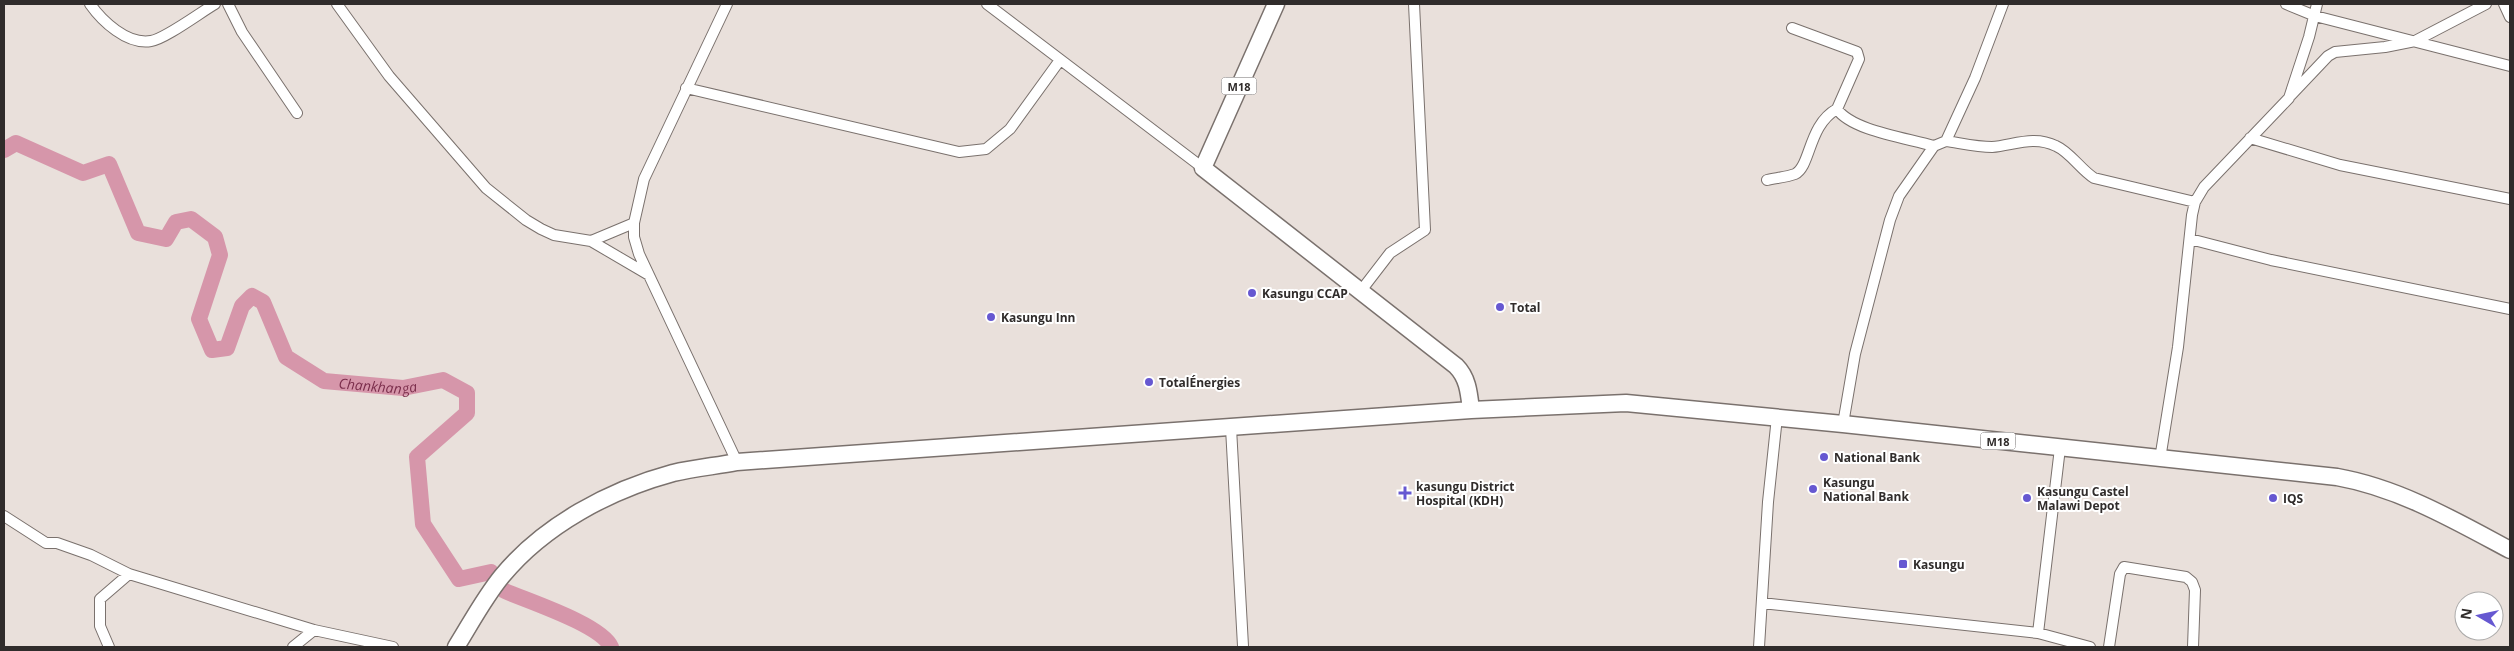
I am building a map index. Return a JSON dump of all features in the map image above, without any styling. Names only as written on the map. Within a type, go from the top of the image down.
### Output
[{"type":"main road","name":"M18","points":[[1203,168],[1276,4]]},
{"type":"main road","points":[[456,647],[484,600],[516,560],[564,521],[620,492],[674,473],[737,462],[1471,410],[1467,383],[1460,370],[1203,168]]},
{"type":"main road","name":"M18","points":[[1471,410],[1626,403],[1843,424],[2357,481],[2449,518],[2510,550]]},
{"type":"street","points":[[90,4],[99,16],[122,34],[150,41],[215,4]]},
{"type":"street","points":[[228,4],[242,32],[297,112]]},
{"type":"street","points":[[337,4],[389,76],[486,188],[526,220],[541,229],[554,235],[591,241],[649,275]]},
{"type":"street","points":[[727,4],[644,179],[634,223],[634,237],[639,254],[737,462]]},
{"type":"street","points":[[987,4],[1203,168]]},
{"type":"street","points":[[1360,292],[1390,253],[1425,230],[1414,4]]},
{"type":"street","points":[[1946,141],[1975,78],[2003,4]]},
{"type":"street","points":[[2286,4],[2315,16],[2510,66]]},
{"type":"street","points":[[2289,98],[2315,16],[2316,4]]},
{"type":"street","points":[[2160,459],[2178,347],[2195,202],[2204,187],[2328,56],[2335,52],[2385,47],[2414,41],[2486,4]]},
{"type":"street","points":[[2504,4],[2510,17]]},
{"type":"street","points":[[1767,180],[1796,174],[1803,164],[1819,124],[1826,115],[1837,109],[1859,59],[1857,52],[1792,28]]},
{"type":"street","points":[[686,88],[959,152],[986,149],[1010,129],[1060,60]]},
{"type":"street","points":[[1837,109],[1842,117],[1882,132],[1934,146]]},
{"type":"street","points":[[2250,138],[2340,165],[2510,199]]},
{"type":"street","points":[[1843,424],[1855,354],[1890,220],[1899,196],[1934,146],[1946,141],[1990,147],[2029,140],[2046,142],[2059,147],[2084,172],[2094,178],[2195,202]]},
{"type":"street","points":[[591,241],[634,223]]},
{"type":"street","points":[[2190,239],[2271,260],[2510,309]]},
{"type":"street","points":[[1759,647],[1777,417]]},
{"type":"street","points":[[1231,428],[1243,646]]},
{"type":"street","points":[[2038,633],[2060,448]]},
{"type":"street","points":[[4,516],[46,543],[57,543],[91,555],[129,574],[314,630],[393,647]]},
{"type":"street","points":[[2109,647],[2120,574],[2124,568],[2186,577],[2192,582],[2195,590],[2193,647]]},
{"type":"street","points":[[109,647],[100,626],[100,599],[129,574]]},
{"type":"street","points":[[1762,603],[2038,633],[2090,647]]},
{"type":"street","points":[[293,647],[314,630]]},
{"type":"waterway","name":"Chankhanga","points":[[4,150],[16,143],[83,173],[109,164],[138,233],[166,239],[176,222],[191,219],[215,237],[220,255],[199,319],[212,350],[227,348],[242,306],[252,296],[263,302],[286,357],[324,381],[403,388],[443,380],[467,393],[467,413],[417,457],[423,524],[459,579],[491,572]]},
{"type":"waterway","name":"Chankhanga","points":[[505,591],[580,622],[594,630],[611,647]]},
{"type":"place","name":"Kasungu CCAP","points":[[1252,293]]},
{"type":"place","name":"Total","points":[[1500,307]]},
{"type":"place","name":"Kasungu Inn","points":[[991,317]]},
{"type":"place","name":"TotalÉnergies","points":[[1149,382]]},
{"type":"place","name":"National Bank","points":[[1824,457]]},
{"type":"place","name":"Kasungu National Bank","points":[[1813,489]]},
{"type":"place","name":"kasungu District Hospital (KDH)","points":[[1405,493]]},
{"type":"place","name":"Kasungu Castel Malawi Depot","points":[[2027,498]]},
{"type":"place","name":"IQS","points":[[2273,498]]},
{"type":"place","name":"Kasungu","points":[[1903,564]]}]
